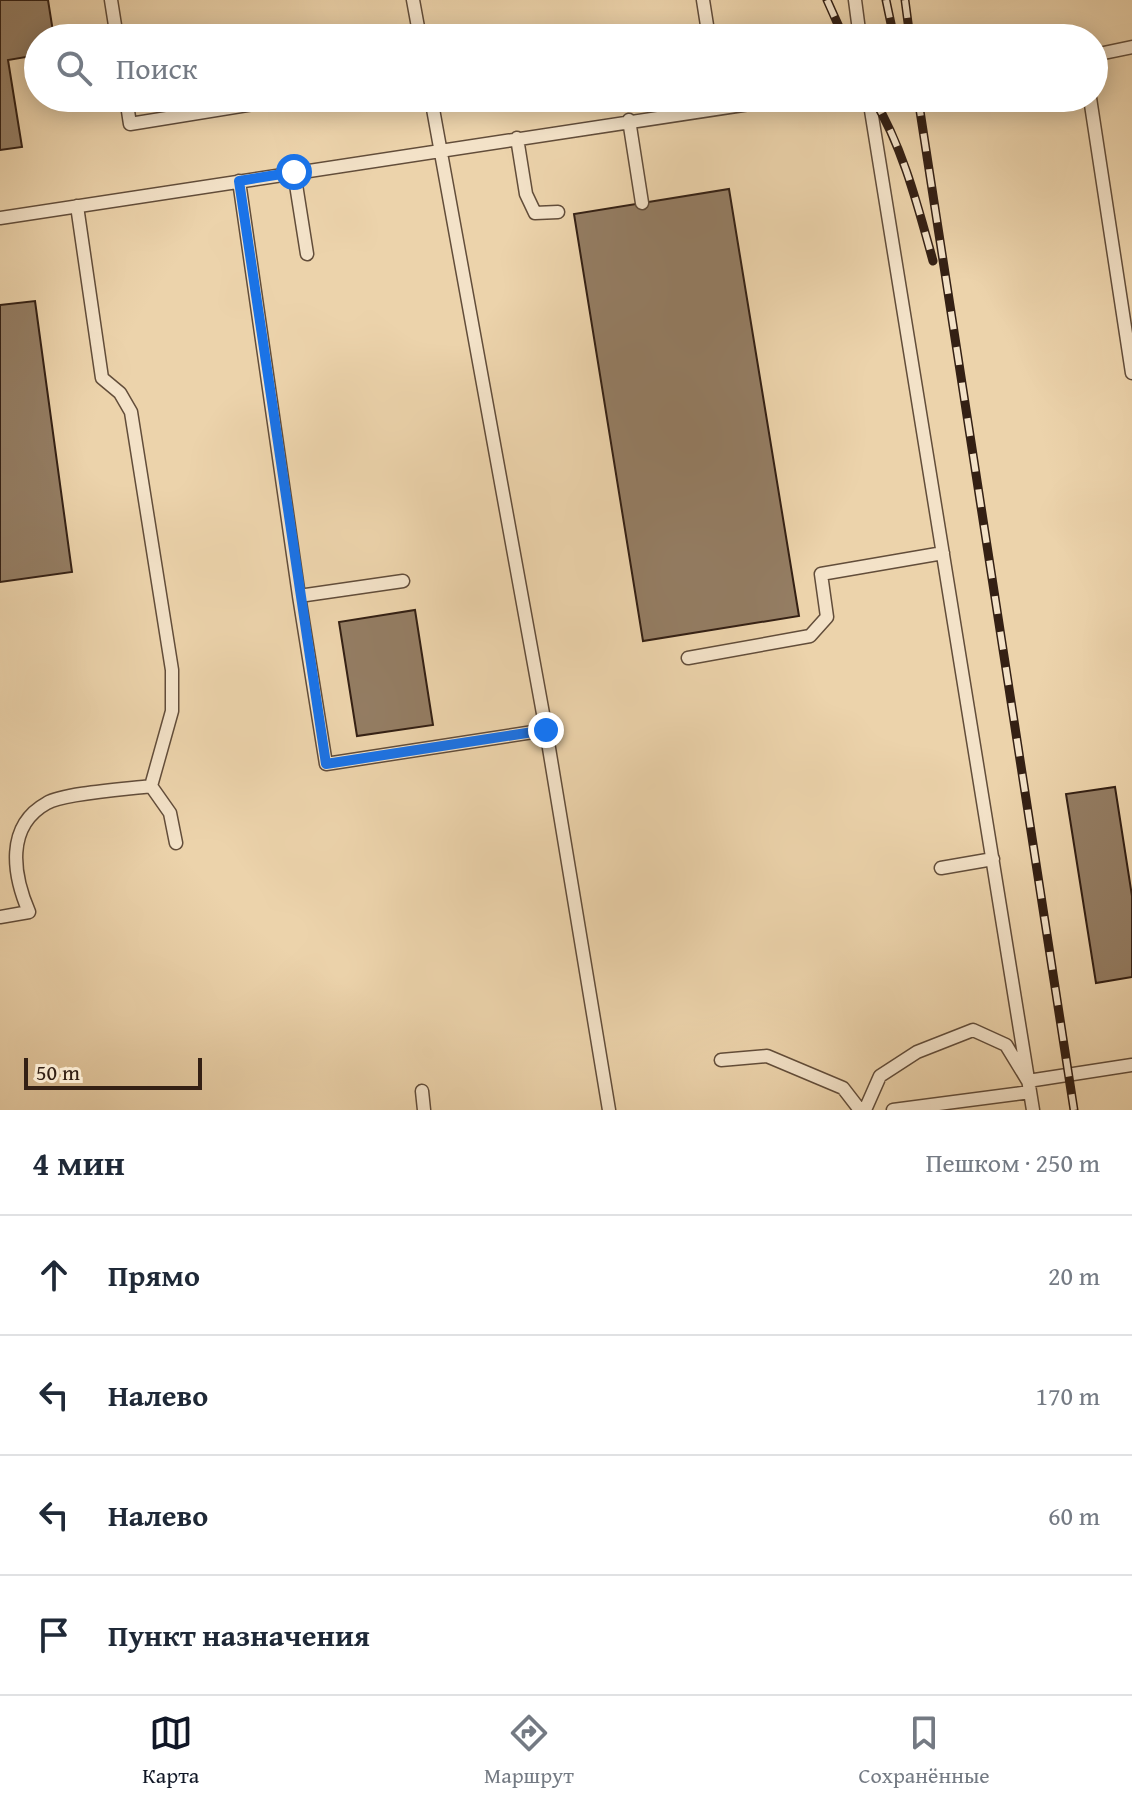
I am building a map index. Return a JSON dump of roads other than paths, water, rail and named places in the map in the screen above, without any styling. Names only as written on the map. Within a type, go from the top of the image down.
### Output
[{"type":"lane","points":[[111,0],[115,24]]},
{"type":"lane","points":[[413,0],[417,24]]},
{"type":"lane","points":[[703,0],[707,24]]},
{"type":"lane","points":[[855,0],[858,24]]},
{"type":"lane","points":[[1108,52],[1132,47]]},
{"type":"lane","points":[[128,112],[130,124],[204,112]]},
{"type":"lane","points":[[434,112],[546,730],[609,1110]]},
{"type":"lane","points":[[0,218],[669,112]]},
{"type":"lane","points":[[871,112],[1033,1110]]},
{"type":"lane","points":[[1092,112],[1132,373]]},
{"type":"lane","points":[[629,120],[642,203]]},
{"type":"lane","points":[[517,138],[526,194],[535,213],[558,212]]},
{"type":"lane","points":[[294,172],[307,254]]},
{"type":"lane","points":[[239,181],[326,764],[546,730]]},
{"type":"lane","points":[[77,206],[102,378],[120,393],[131,412],[172,670],[172,711],[151,786]]},
{"type":"lane","points":[[688,658],[810,636],[827,617],[821,574],[943,553]]},
{"type":"lane","points":[[299,596],[403,581]]},
{"type":"lane","points":[[151,786],[170,813],[176,843]]},
{"type":"lane","points":[[0,917],[29,912],[17,878],[16,843],[33,814],[49,801],[151,786]]},
{"type":"lane","points":[[941,868],[993,859]]},
{"type":"lane","points":[[721,1060],[767,1056],[843,1088],[862,1110],[880,1076],[917,1052],[973,1030],[1006,1045],[1029,1087]]},
{"type":"lane","points":[[893,1110],[1029,1087],[1132,1065]]},
{"type":"lane","points":[[422,1091],[424,1110]]},
{"type":"railway","points":[[827,0],[838,24]]},
{"type":"railway","points":[[886,0],[891,24]]},
{"type":"railway","points":[[905,0],[908,24]]},
{"type":"railway","points":[[881,112],[901,157],[933,261]]},
{"type":"railway","points":[[920,112],[1074,1110]]}]
